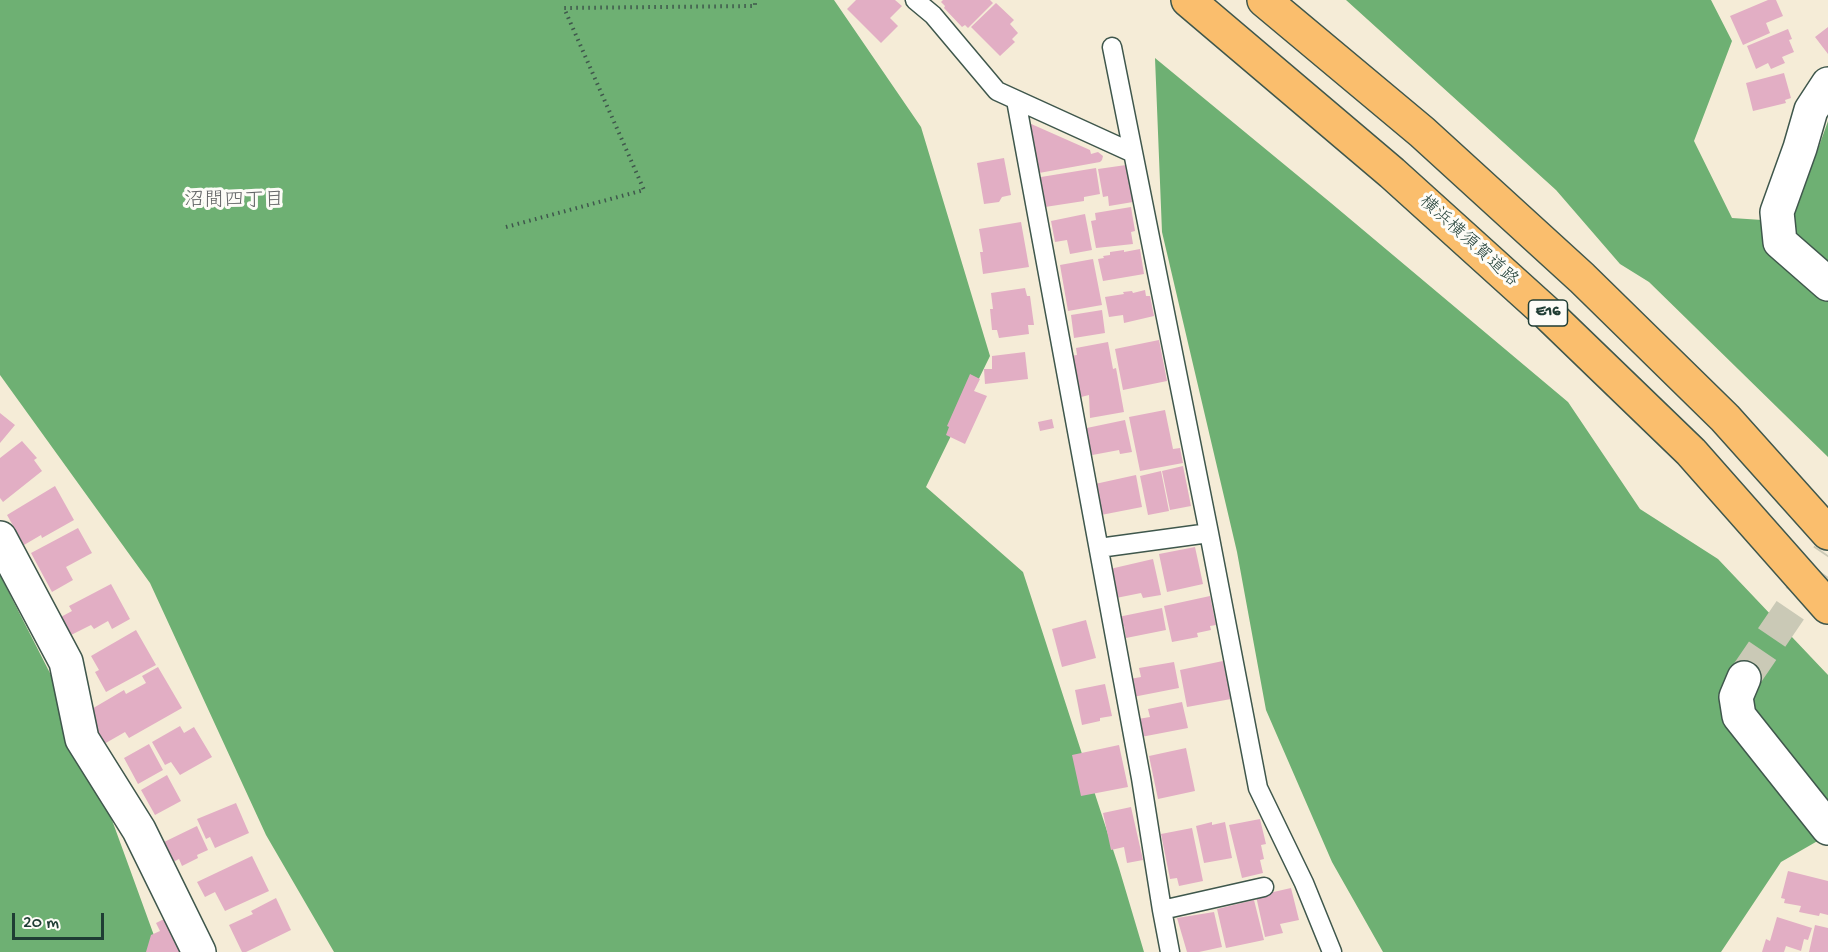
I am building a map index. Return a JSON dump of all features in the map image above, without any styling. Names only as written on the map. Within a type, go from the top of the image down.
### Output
[{"type":"highway","name":"横浜横須賀道路","points":[[1188,0],[1392,173],[1548,314],[1691,452],[1828,607]]},
{"type":"highway","name":"E16","points":[[1267,2],[1422,132],[1582,278],[1725,418],[1828,533]]},
{"type":"street","points":[[1828,84],[1811,110],[1777,212],[1780,242],[1828,284]]},
{"type":"street","points":[[0,538],[66,662],[82,739],[140,830],[199,952]]},
{"type":"street","points":[[1744,678],[1736,697],[1739,716],[1828,828]]},
{"type":"lane","points":[[915,0],[933,15],[997,91],[1133,153]]},
{"type":"lane","points":[[1112,47],[1258,788],[1304,883],[1332,952]]},
{"type":"lane","points":[[1016,100],[1141,778],[1170,952]]},
{"type":"lane","points":[[1099,548],[1209,533]]},
{"type":"lane","points":[[1162,910],[1264,887]]},
{"type":"path","points":[[506,227],[644,190],[564,8],[755,6],[755,0]]},
{"type":"green space","points":[[0,0],[834,0],[921,127],[990,356],[926,487],[1023,572],[1144,952],[334,952],[266,835],[150,583],[0,375]]},
{"type":"green space","points":[[1346,0],[1711,0],[1732,41],[1694,141],[1732,218],[1792,222],[1828,121],[1828,457],[1649,282],[1620,264],[1556,190]]},
{"type":"green space","points":[[1155,58],[1568,402],[1640,509],[1718,559],[1828,675],[1828,835],[1781,862],[1721,952],[1383,952],[1332,862],[1266,710],[1237,552],[1162,232]]},
{"type":"green space","points":[[0,575],[80,732],[160,952],[0,952]]},
{"type":"building","points":[[856,0],[895,0],[902,6],[890,18],[898,26],[881,43],[847,9]]},
{"type":"building","points":[[943,0],[990,0],[993,3],[968,28],[965,25],[962,27],[944,8],[941,2]]},
{"type":"building","points":[[1768,0],[1776,0],[1783,16],[1766,23],[1770,33],[1743,45],[1730,16]]},
{"type":"building","points":[[996,3],[1014,20],[1010,24],[1018,33],[1012,39],[1015,42],[1000,56],[971,27]]},
{"type":"building","points":[[1828,27],[1828,54],[1815,37]]},
{"type":"building","points":[[1788,29],[1792,39],[1789,40],[1794,52],[1782,57],[1785,63],[1771,69],[1768,63],[1756,69],[1747,46]]},
{"type":"building","points":[[1784,73],[1791,98],[1785,100],[1786,103],[1753,111],[1746,83]]},
{"type":"building","points":[[1029,123],[1090,150],[1091,154],[1098,152],[1103,156],[1102,160],[1039,173]]},
{"type":"building","points":[[1004,158],[1011,195],[1002,197],[999,202],[984,204],[977,163]]},
{"type":"building","points":[[1126,165],[1133,202],[1109,206],[1108,196],[1103,197],[1098,169]]},
{"type":"building","points":[[1096,168],[1100,194],[1084,197],[1084,201],[1045,207],[1042,190],[1035,191],[1034,180],[1041,179],[1041,177]]},
{"type":"building","points":[[1131,207],[1135,231],[1131,232],[1133,244],[1096,248],[1091,221],[1096,220],[1095,213]]},
{"type":"building","points":[[1085,214],[1092,250],[1070,254],[1067,240],[1055,242],[1051,221]]},
{"type":"building","points":[[1021,222],[1029,267],[983,274],[980,252],[983,252],[979,229]]},
{"type":"building","points":[[1140,249],[1144,274],[1103,281],[1098,259],[1110,255],[1110,252]]},
{"type":"building","points":[[1093,259],[1102,305],[1068,311],[1060,265]]},
{"type":"building","points":[[1025,288],[1027,296],[1030,296],[1034,325],[1028,325],[1029,334],[999,338],[997,330],[992,330],[991,293]]},
{"type":"building","points":[[1145,290],[1146,296],[1150,296],[1154,316],[1124,323],[1123,315],[1109,317],[1105,297],[1124,294],[1123,292],[1132,291],[1133,293]]},
{"type":"building","points":[[1102,310],[1105,333],[1074,338],[1071,315]]},
{"type":"building","points":[[1159,340],[1167,381],[1123,390],[1115,349]]},
{"type":"building","points":[[1108,342],[1113,369],[1116,368],[1124,412],[1090,418],[1089,395],[1077,398],[1069,356],[1077,355],[1076,348]]},
{"type":"building","points":[[1025,352],[1028,379],[985,384],[984,369],[992,369],[992,356]]},
{"type":"building","points":[[970,374],[980,379],[974,391],[987,396],[965,444],[946,435],[949,427],[947,426]]},
{"type":"building","points":[[1165,410],[1173,449],[1180,448],[1183,463],[1140,471],[1129,417]]},
{"type":"building","points":[[0,413],[15,425],[0,443]]},
{"type":"building","points":[[1052,419],[1054,428],[1040,431],[1038,422]]},
{"type":"building","points":[[1125,420],[1132,452],[1120,454],[1119,450],[1087,456],[1082,429]]},
{"type":"building","points":[[22,441],[37,458],[34,460],[42,471],[3,502],[0,498],[0,458]]},
{"type":"building","points":[[1183,466],[1191,506],[1170,510],[1162,471]]},
{"type":"building","points":[[1161,471],[1169,511],[1148,515],[1140,476]]},
{"type":"building","points":[[1136,475],[1142,507],[1101,515],[1095,484]]},
{"type":"building","points":[[55,486],[74,520],[24,545],[7,515]]},
{"type":"building","points":[[78,528],[92,553],[66,567],[73,580],[52,592],[31,553]]},
{"type":"building","points":[[1195,547],[1203,584],[1167,592],[1159,554]]},
{"type":"building","points":[[1153,559],[1161,595],[1143,598],[1141,593],[1116,598],[1110,569]]},
{"type":"building","points":[[111,584],[130,619],[112,629],[108,621],[94,629],[91,625],[69,636],[59,618],[72,611],[69,606]]},
{"type":"building","points":[[1210,596],[1216,625],[1210,626],[1211,630],[1197,633],[1198,637],[1172,642],[1164,606]]},
{"type":"building","points":[[1162,608],[1166,630],[1126,638],[1124,626],[1120,627],[1118,617]]},
{"type":"building","points":[[1086,620],[1096,658],[1062,667],[1052,629]]},
{"type":"building","points":[[136,630],[156,665],[106,692],[95,672],[99,670],[91,656]]},
{"type":"building","points":[[1223,661],[1231,699],[1187,707],[1180,670]]},
{"type":"building","points":[[1174,662],[1179,688],[1133,697],[1130,679],[1141,677],[1139,668]]},
{"type":"building","points":[[158,667],[182,708],[129,738],[125,732],[104,744],[90,720],[90,710],[124,690],[126,694],[146,683],[142,676]]},
{"type":"building","points":[[1105,684],[1112,716],[1082,725],[1075,690]]},
{"type":"building","points":[[1182,702],[1188,728],[1141,737],[1138,719],[1150,717],[1148,709]]},
{"type":"building","points":[[180,726],[184,733],[194,727],[212,757],[180,775],[171,762],[165,765],[152,742]]},
{"type":"building","points":[[149,744],[163,770],[138,784],[124,758]]},
{"type":"building","points":[[1119,745],[1128,787],[1081,796],[1072,755]]},
{"type":"building","points":[[1186,748],[1195,791],[1158,799],[1149,756]]},
{"type":"building","points":[[167,775],[181,801],[155,815],[141,790]]},
{"type":"building","points":[[236,803],[249,833],[215,848],[210,837],[206,839],[197,819]]},
{"type":"building","points":[[1131,807],[1143,860],[1127,863],[1124,847],[1111,850],[1103,813]]},
{"type":"building","points":[[1260,819],[1266,844],[1261,845],[1264,859],[1260,860],[1263,873],[1242,878],[1229,825]]},
{"type":"building","points":[[1212,822],[1212,825],[1225,822],[1232,858],[1204,863],[1196,826]]},
{"type":"building","points":[[197,826],[208,850],[182,866],[179,859],[171,863],[162,843]]},
{"type":"building","points":[[1192,828],[1203,881],[1179,886],[1177,878],[1170,879],[1161,834]]},
{"type":"building","points":[[252,856],[269,891],[225,911],[215,892],[205,897],[197,882]]},
{"type":"building","points":[[1788,871],[1828,881],[1828,915],[1820,913],[1819,916],[1799,912],[1801,906],[1784,903],[1785,899],[1781,898]]},
{"type":"building","points":[[1291,888],[1299,920],[1280,924],[1283,933],[1265,937],[1256,896]]},
{"type":"building","points":[[276,898],[291,930],[242,952],[229,925],[253,914],[251,911]]},
{"type":"building","points":[[1254,900],[1264,940],[1226,948],[1217,909]]},
{"type":"building","points":[[1214,912],[1222,947],[1187,952],[1177,918]]},
{"type":"building","points":[[170,916],[188,952],[146,952],[151,935],[160,931],[156,923]]},
{"type":"building","points":[[1777,917],[1812,928],[1808,940],[1804,939],[1801,951],[1786,946],[1784,952],[1762,952],[1766,939],[1770,941]]},
{"type":"building","points":[[1815,925],[1828,928],[1828,952],[1809,952]]},
{"type":"tunnel","points":[[1744,678],[1828,555]]},
{"type":"district","name":"沼間四丁目","points":[[234,202]]}]
